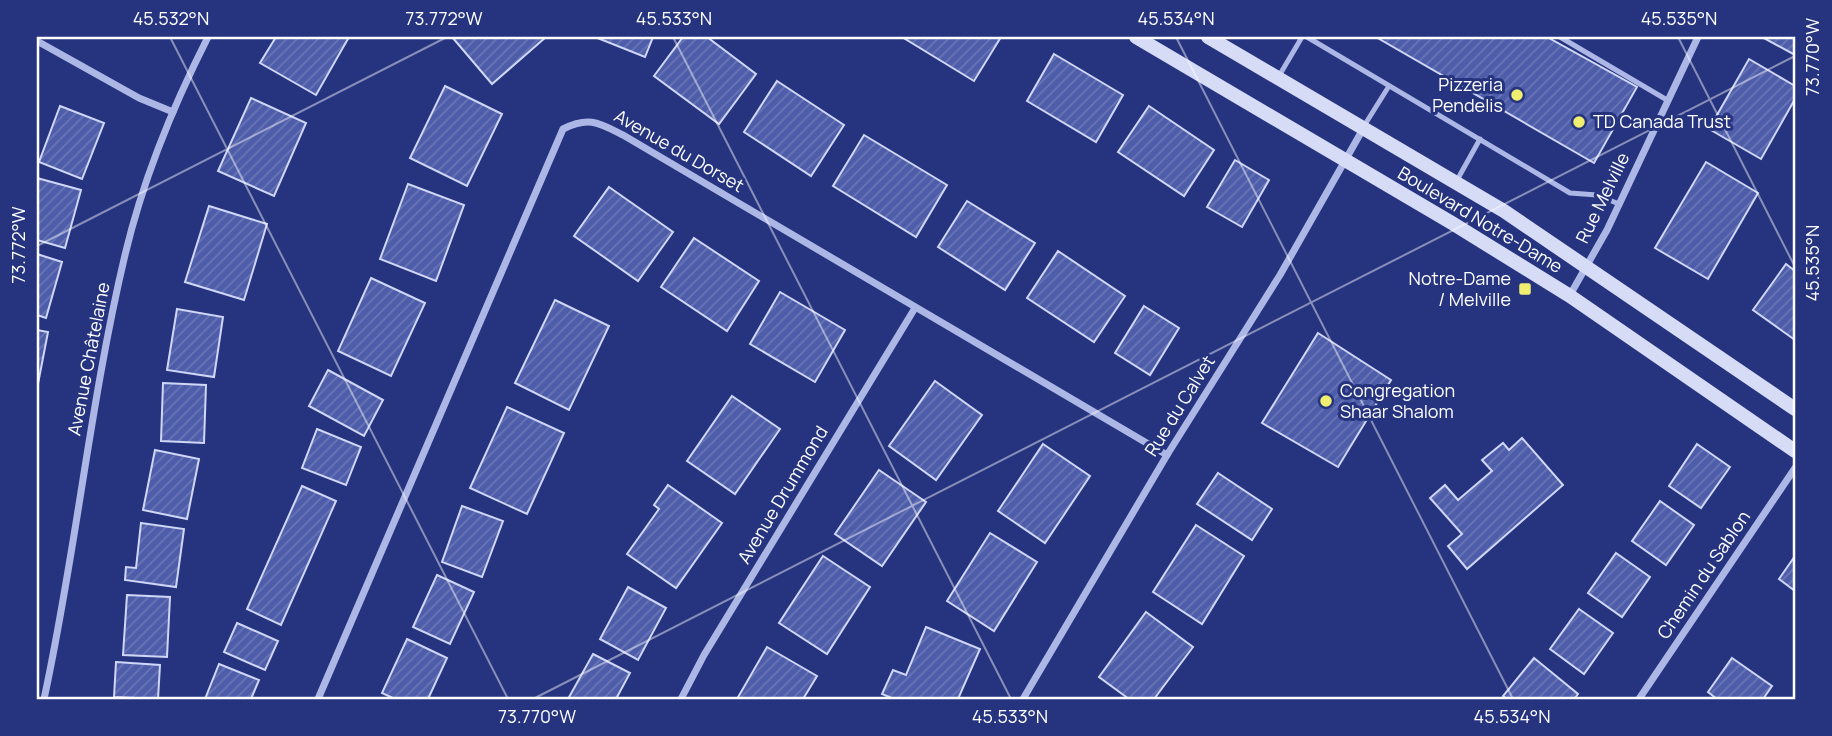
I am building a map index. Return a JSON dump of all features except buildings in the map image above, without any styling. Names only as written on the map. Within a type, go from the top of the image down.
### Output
[{"type":"street","name":"Avenue Châtelaine","points":[[44,699],[100,375],[125,253],[173,112],[208,37]]},
{"type":"street","name":"Boulevard Notre-Dame","points":[[1136,37],[1452,223],[1570,296],[1795,451]]},
{"type":"street","name":"Boulevard Notre-Dame","points":[[1208,37],[1224,41],[1278,78],[1504,212],[1795,409]]},
{"type":"street","name":"Rue Melville","points":[[1570,296],[1619,204],[1698,37]]},
{"type":"street","points":[[37,41],[139,98],[173,112]]},
{"type":"street","name":"Avenue du Dorset","points":[[318,699],[564,129],[580,121],[601,124],[623,135],[1167,455]]},
{"type":"street","name":"Rue du Calvet","points":[[1023,699],[1167,455],[1280,275],[1363,129]]},
{"type":"street","name":"Avenue Drummond","points":[[681,699],[711,643],[915,308]]},
{"type":"street","name":"Chemin du Sablon","points":[[1639,699],[1795,468]]},
{"type":"lane","points":[[1278,78],[1305,37],[1570,193],[1597,195],[1619,204]]},
{"type":"lane","points":[[1560,37],[1667,100]]},
{"type":"lane","points":[[1363,129],[1390,86]]},
{"type":"lane","points":[[1456,183],[1480,139]]},
{"type":"place","name":"Pizzeria Pendelis","points":[[1517,95]]},
{"type":"place","name":"TD Canada Trust","points":[[1579,122]]},
{"type":"place","name":"Notre-Dame / Melville","points":[[1525,289]]},
{"type":"place","name":"Congregation Shaar Shalom","points":[[1326,401]]}]
